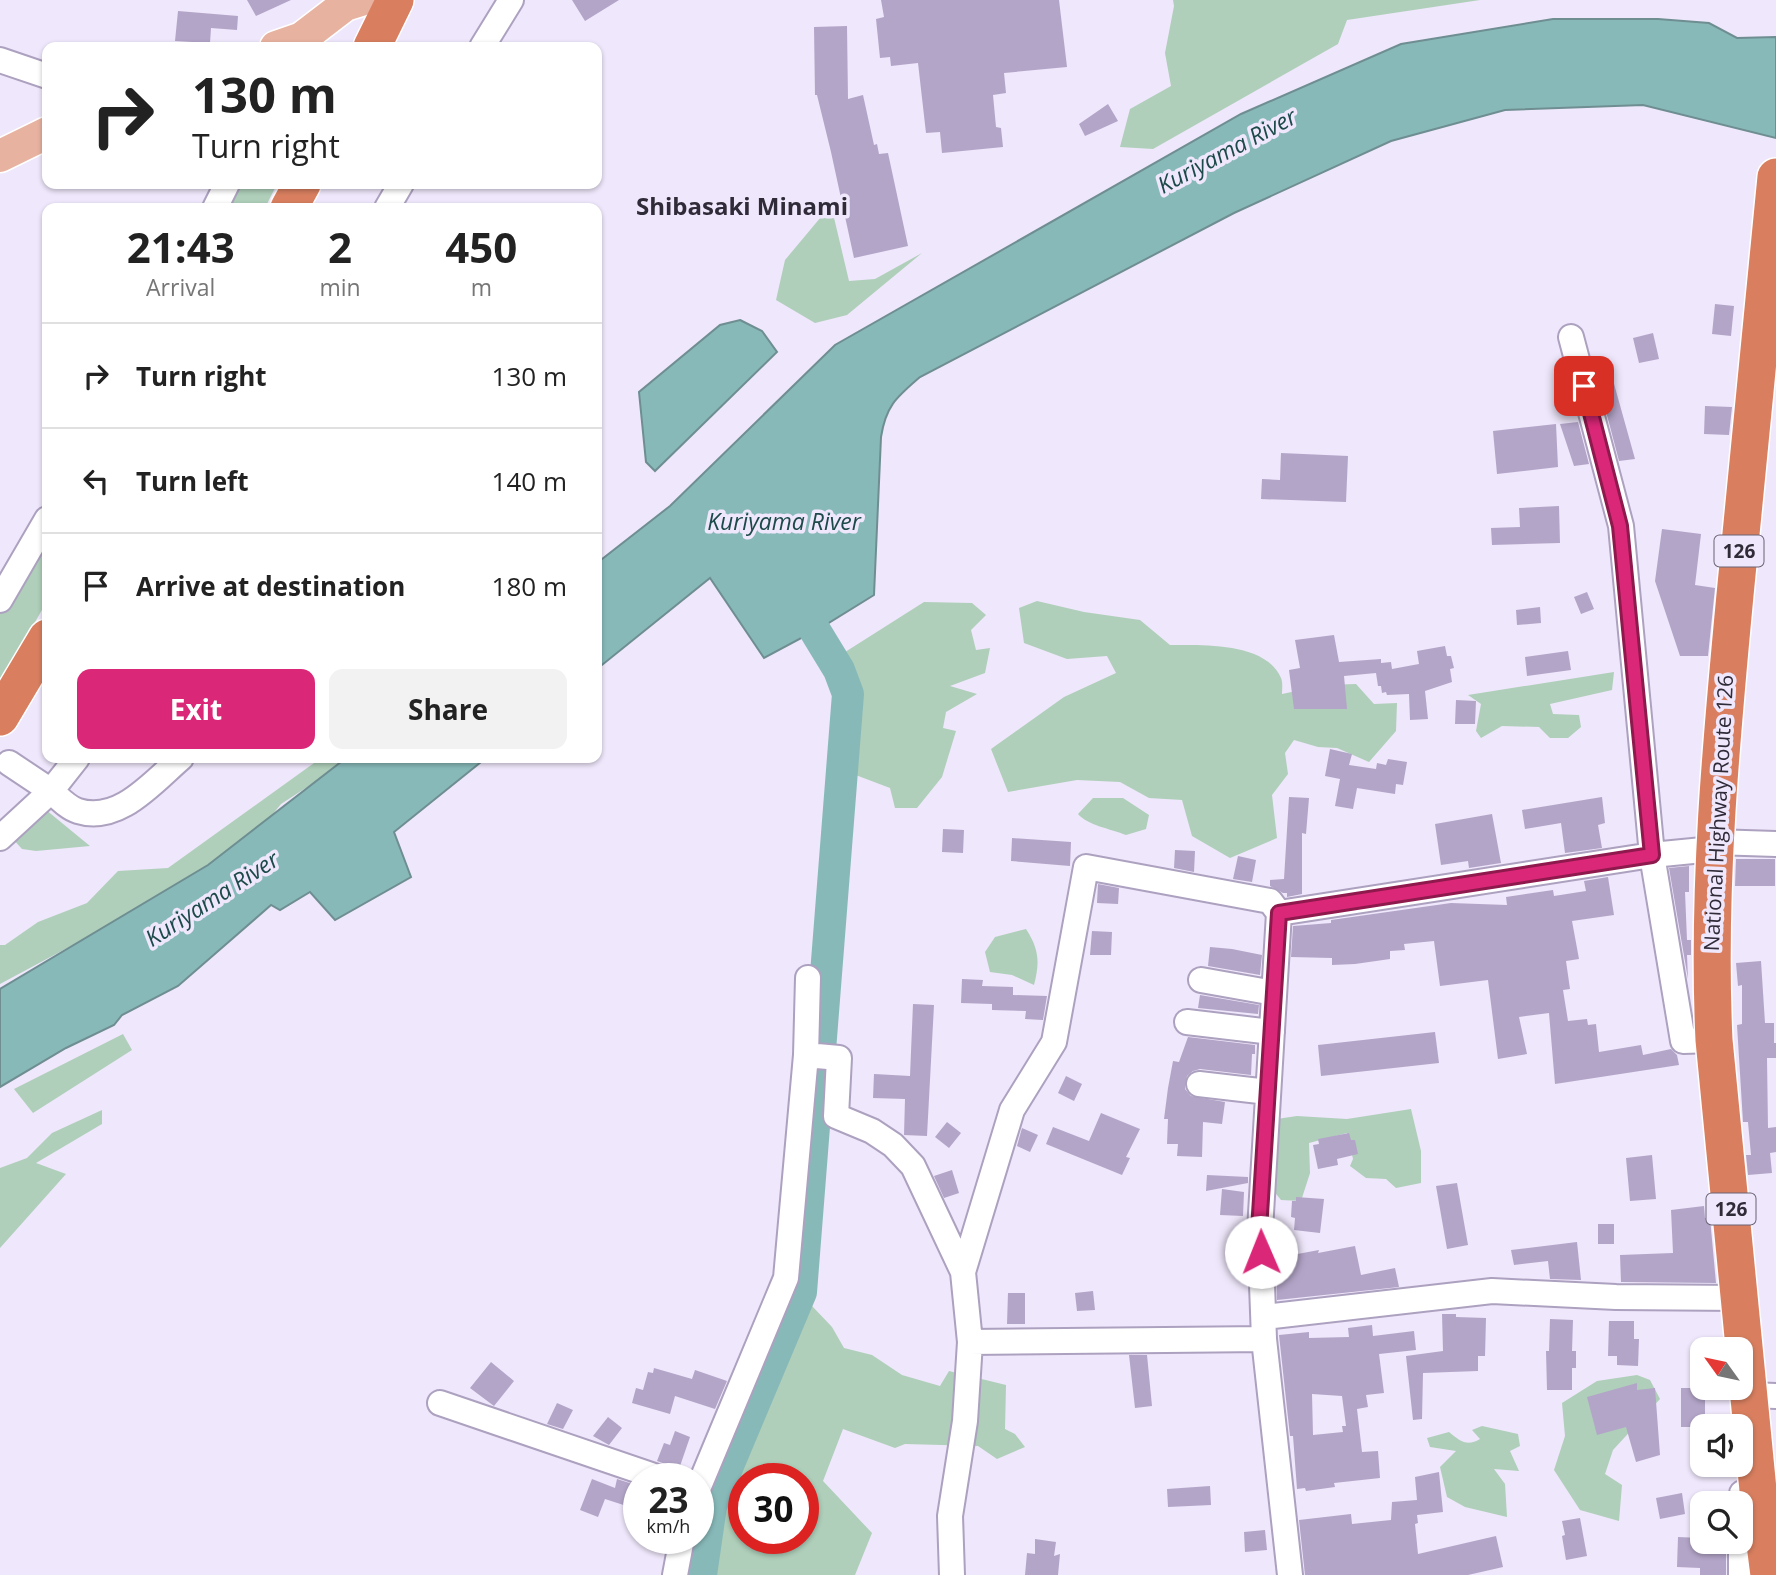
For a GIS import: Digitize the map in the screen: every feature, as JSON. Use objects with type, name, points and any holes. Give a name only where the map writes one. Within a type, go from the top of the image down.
[{"type":"highway","points":[[374,42],[395,0]]},
{"type":"highway","name":"National Highway Route 126","points":[[1769,1575],[1758,1490],[1763,1396],[1740,1298],[1714,1040],[1710,965],[1714,842],[1730,649],[1776,177]]},
{"type":"highway","points":[[0,717],[42,646]]},
{"type":"main road","points":[[295,42],[350,2]]},
{"type":"main road","points":[[0,156],[42,135]]},
{"type":"street","points":[[485,42],[511,0]]},
{"type":"street","points":[[0,60],[42,74]]},
{"type":"street","points":[[1571,337],[1620,526],[1652,855],[1683,1041],[1714,1040]]},
{"type":"street","points":[[0,600],[42,528]]},
{"type":"street","points":[[9,763],[78,811],[103,814],[123,807],[175,763]]},
{"type":"street","points":[[0,838],[51,791],[73,763]]},
{"type":"street","points":[[1279,913],[1652,855],[1703,850],[1714,842],[1776,844]]},
{"type":"street","points":[[963,1272],[1012,1110],[1054,1042],[1086,867],[1270,901],[1279,913],[1259,1230],[1264,1328],[1290,1575]]},
{"type":"street","points":[[709,1463],[786,1278],[806,1055],[808,978]]},
{"type":"street","points":[[1201,980],[1274,993]]},
{"type":"street","points":[[1187,1022],[1272,1032]]},
{"type":"street","points":[[806,1055],[839,1058],[836,1116],[872,1131],[893,1145],[913,1166],[963,1272],[970,1342],[965,1421],[950,1516],[952,1575]]},
{"type":"street","points":[[1199,1084],[1268,1092]]},
{"type":"street","points":[[970,1342],[1264,1328],[1492,1291],[1616,1297],[1740,1298]]},
{"type":"street","points":[[440,1403],[623,1465]]},
{"type":"street","points":[[1753,1491],[1758,1490]]},
{"type":"street","points":[[675,1575],[679,1554]]},
{"type":"street","points":[[1741,1554],[1741,1575]]},
{"type":"shaded area","points":[[1173,0],[1480,0],[1347,20],[1338,44],[1153,149],[1120,147],[1130,109],[1171,86],[1165,53]]},
{"type":"shaded area","points":[[236,189],[274,189],[268,203],[228,203]]},
{"type":"shaded area","points":[[831,205],[849,281],[875,279],[922,253],[847,315],[815,323],[776,300],[785,260]]},
{"type":"shaded area","points":[[42,542],[42,610],[0,684],[0,614]]},
{"type":"shaded area","points":[[1037,601],[1084,612],[1140,620],[1170,645],[1215,646],[1248,652],[1273,666],[1282,680],[1282,694],[1325,685],[1356,684],[1374,704],[1397,703],[1396,731],[1369,762],[1337,748],[1318,747],[1294,740],[1285,753],[1288,774],[1272,795],[1277,838],[1230,858],[1192,836],[1182,800],[1149,798],[1120,782],[1077,780],[1008,792],[991,749],[1064,697],[1116,673],[1107,656],[1067,659],[1024,643],[1019,608]]},
{"type":"shaded area","points":[[924,602],[972,603],[986,615],[971,630],[976,650],[990,648],[985,673],[950,686],[977,694],[946,712],[943,728],[956,731],[942,777],[917,808],[895,808],[890,788],[853,774],[855,701],[842,654]]},
{"type":"shaded area","points":[[1614,672],[1612,690],[1550,704],[1553,714],[1579,715],[1581,727],[1568,738],[1550,738],[1539,727],[1502,726],[1481,738],[1476,731],[1481,704],[1468,695]]},
{"type":"shaded area","points":[[314,763],[344,763],[281,804],[249,843],[181,887],[0,984],[0,945],[5,945],[38,922],[87,903],[118,871],[168,868]]},
{"type":"shaded area","points":[[1093,798],[1123,798],[1149,815],[1146,829],[1126,835],[1087,821],[1078,814]]},
{"type":"shaded area","points":[[40,805],[90,846],[36,851],[22,849],[12,838]]},
{"type":"shaded area","points":[[1026,929],[1034,943],[1037,956],[1034,985],[1012,975],[990,972],[985,952],[995,937]]},
{"type":"shaded area","points":[[123,1034],[132,1050],[33,1113],[14,1089]]},
{"type":"shaded area","points":[[1411,1109],[1421,1151],[1421,1183],[1396,1188],[1386,1179],[1366,1178],[1350,1166],[1353,1159],[1347,1133],[1309,1143],[1310,1173],[1301,1201],[1281,1200],[1269,1185],[1256,1122],[1297,1116],[1347,1119]]},
{"type":"shaded area","points":[[102,1110],[102,1124],[36,1163],[66,1174],[0,1248],[0,1168],[27,1158],[52,1133]]},
{"type":"shaded area","points":[[812,1306],[832,1327],[844,1348],[872,1355],[902,1375],[940,1386],[949,1371],[1006,1385],[1005,1429],[1015,1434],[1025,1447],[997,1459],[978,1446],[905,1444],[895,1448],[843,1429],[823,1481],[872,1533],[855,1575],[674,1575],[681,1554],[714,1554],[714,1472],[776,1359]]},
{"type":"shaded area","points":[[1637,1375],[1650,1380],[1660,1399],[1613,1450],[1605,1474],[1622,1485],[1619,1521],[1580,1510],[1554,1470],[1565,1436],[1562,1403],[1597,1381]]},
{"type":"shaded area","points":[[1482,1426],[1518,1434],[1520,1446],[1510,1451],[1519,1471],[1494,1469],[1505,1484],[1507,1517],[1465,1507],[1447,1497],[1440,1467],[1456,1451],[1430,1447],[1427,1438],[1449,1432],[1460,1440],[1471,1443],[1480,1439],[1472,1430]]},
{"type":"water","name":"Kuriyama River","points":[[1553,19],[1658,19],[1709,23],[1737,38],[1776,37],[1776,138],[1643,105],[1505,110],[1391,141],[1234,213],[920,377],[912,384],[889,409],[881,437],[874,595],[824,626],[829,639],[814,647],[803,637],[764,658],[710,578],[602,665],[602,559],[670,506],[835,345],[1241,114],[1401,44]]},
{"type":"water","points":[[740,320],[762,331],[777,352],[655,471],[646,462],[639,392],[720,325]]},
{"type":"water","name":"Kuriyama River","points":[[340,763],[480,763],[394,832],[411,877],[335,920],[310,892],[280,910],[271,905],[178,986],[122,1015],[114,1025],[66,1048],[0,1087],[0,989],[208,865]]},
{"type":"building","points":[[247,0],[291,0],[256,16]]},
{"type":"building","points":[[572,0],[619,0],[585,21]]},
{"type":"building","points":[[881,0],[1059,0],[1067,67],[1004,73],[1006,93],[993,95],[996,127],[1001,128],[1003,147],[942,153],[940,132],[926,133],[918,63],[891,66],[890,57],[880,58],[876,19],[884,17]]},
{"type":"building","points":[[178,11],[238,16],[237,30],[211,28],[210,42],[175,41]]},
{"type":"building","points":[[847,26],[848,99],[863,95],[874,145],[877,144],[879,154],[888,153],[908,246],[854,258],[831,152],[815,95],[814,27]]},
{"type":"building","points":[[1108,104],[1118,121],[1085,136],[1079,124]]},
{"type":"building","points":[[1715,304],[1734,306],[1731,336],[1712,334]]},
{"type":"building","points":[[1653,333],[1659,359],[1639,363],[1633,338]]},
{"type":"building","points":[[1611,373],[1635,459],[1619,461],[1597,377]]},
{"type":"building","points":[[1705,406],[1732,407],[1729,435],[1704,434]]},
{"type":"building","points":[[1578,422],[1589,464],[1574,466],[1560,424]]},
{"type":"building","points":[[1556,424],[1558,467],[1497,474],[1493,431]]},
{"type":"building","points":[[1281,453],[1348,456],[1346,502],[1261,499],[1262,479],[1280,480]]},
{"type":"building","points":[[1559,506],[1560,543],[1492,545],[1491,528],[1520,527],[1519,508]]},
{"type":"building","points":[[1662,529],[1701,534],[1695,585],[1715,588],[1708,656],[1680,656],[1655,581]]},
{"type":"building","points":[[1587,592],[1594,609],[1581,614],[1574,597]]},
{"type":"building","points":[[1540,607],[1541,623],[1517,625],[1516,610]]},
{"type":"building","points":[[1334,635],[1339,662],[1381,659],[1381,663],[1391,662],[1392,669],[1419,664],[1417,651],[1445,646],[1454,668],[1450,669],[1452,682],[1425,691],[1428,719],[1410,720],[1409,694],[1382,693],[1376,673],[1344,676],[1347,709],[1294,709],[1289,670],[1300,668],[1295,640]]},
{"type":"building","points":[[1568,651],[1571,670],[1527,676],[1525,657]]},
{"type":"building","points":[[1456,700],[1476,701],[1475,724],[1455,724]]},
{"type":"building","points":[[1330,749],[1352,754],[1349,765],[1376,769],[1377,763],[1386,765],[1388,759],[1407,762],[1403,785],[1396,784],[1395,794],[1357,788],[1353,809],[1335,806],[1340,779],[1325,776]]},
{"type":"building","points":[[1289,797],[1309,798],[1306,834],[1302,833],[1302,894],[1287,897],[1287,893],[1270,886],[1270,880],[1284,879]]},
{"type":"building","points":[[1602,797],[1605,823],[1598,825],[1602,848],[1565,853],[1561,823],[1525,829],[1522,810]]},
{"type":"building","points":[[1492,814],[1501,863],[1469,868],[1468,861],[1441,865],[1435,824]]},
{"type":"building","points":[[943,829],[964,830],[963,853],[942,852]]},
{"type":"building","points":[[1012,838],[1071,842],[1070,866],[1011,861]]},
{"type":"building","points":[[1175,850],[1195,851],[1194,872],[1174,868]]},
{"type":"building","points":[[1238,856],[1256,860],[1252,882],[1233,879]]},
{"type":"building","points":[[1736,859],[1775,859],[1775,886],[1735,886]]},
{"type":"building","points":[[1689,866],[1689,892],[1685,892],[1687,940],[1691,940],[1691,955],[1687,955],[1688,979],[1669,868]]},
{"type":"building","points":[[1608,877],[1614,915],[1572,921],[1579,959],[1566,961],[1570,989],[1563,990],[1568,1021],[1587,1019],[1588,1025],[1596,1024],[1599,1052],[1641,1045],[1643,1055],[1671,1049],[1677,1055],[1679,1065],[1555,1084],[1549,1013],[1519,1017],[1527,1054],[1498,1059],[1488,980],[1440,986],[1434,941],[1404,944],[1405,950],[1390,951],[1390,959],[1355,964],[1332,965],[1332,958],[1291,957],[1293,926],[1331,923],[1331,920],[1451,903],[1507,905],[1506,897],[1553,890],[1554,896],[1586,891],[1584,881]]},
{"type":"building","points":[[1098,884],[1119,888],[1118,904],[1097,903]]},
{"type":"building","points":[[1092,931],[1112,932],[1111,955],[1090,955]]},
{"type":"building","points":[[1210,947],[1262,955],[1260,975],[1208,966]]},
{"type":"building","points":[[1761,961],[1765,1023],[1774,1023],[1776,1043],[1776,1058],[1767,1058],[1768,1128],[1776,1127],[1776,1152],[1770,1153],[1772,1173],[1748,1175],[1746,1155],[1751,1155],[1748,1122],[1743,1122],[1737,1025],[1742,1024],[1742,985],[1738,986],[1736,963]]},
{"type":"building","points":[[962,979],[983,980],[982,986],[1013,987],[1013,995],[1047,996],[1043,1020],[1025,1019],[1026,1011],[992,1010],[992,1004],[961,1003]]},
{"type":"building","points":[[1200,995],[1259,1005],[1258,1014],[1198,1008]]},
{"type":"building","points":[[913,1004],[934,1005],[927,1136],[904,1135],[905,1099],[873,1098],[874,1074],[910,1076]]},
{"type":"building","points":[[1435,1032],[1439,1063],[1321,1076],[1318,1045]]},
{"type":"building","points":[[1188,1037],[1255,1045],[1251,1075],[1200,1069],[1187,1076],[1185,1089],[1191,1096],[1225,1102],[1222,1124],[1203,1122],[1202,1157],[1177,1156],[1178,1144],[1167,1144],[1168,1119],[1164,1119],[1173,1061],[1179,1062]]},
{"type":"building","points":[[1066,1076],[1082,1084],[1074,1101],[1058,1093]]},
{"type":"building","points":[[1101,1113],[1140,1129],[1126,1157],[1130,1158],[1122,1175],[1046,1144],[1053,1127],[1089,1141]]},
{"type":"building","points":[[947,1122],[961,1133],[949,1148],[935,1137]]},
{"type":"building","points":[[1022,1128],[1038,1135],[1030,1152],[1017,1146]]},
{"type":"building","points":[[1349,1133],[1351,1140],[1355,1140],[1358,1154],[1337,1159],[1338,1165],[1318,1169],[1313,1145],[1319,1144],[1318,1139]]},
{"type":"building","points":[[1652,1155],[1656,1199],[1630,1201],[1626,1158]]},
{"type":"building","points":[[952,1170],[959,1193],[944,1198],[934,1176]]},
{"type":"building","points":[[1207,1175],[1248,1177],[1248,1183],[1206,1191]]},
{"type":"building","points":[[1457,1183],[1468,1245],[1447,1249],[1436,1186]]},
{"type":"building","points":[[1222,1189],[1244,1192],[1243,1216],[1220,1215]]},
{"type":"building","points":[[1296,1197],[1324,1199],[1320,1233],[1294,1230],[1295,1218],[1291,1217],[1292,1201],[1296,1201]]},
{"type":"building","points":[[1704,1206],[1705,1218],[1710,1218],[1716,1283],[1621,1282],[1620,1255],[1673,1253],[1671,1210]]},
{"type":"building","points":[[1598,1224],[1614,1224],[1614,1244],[1598,1244]]},
{"type":"building","points":[[1577,1242],[1581,1280],[1550,1279],[1548,1261],[1514,1265],[1511,1250]]},
{"type":"building","points":[[1355,1246],[1361,1275],[1395,1268],[1399,1287],[1277,1300],[1276,1258]]},
{"type":"building","points":[[1093,1291],[1095,1310],[1077,1311],[1075,1293]]},
{"type":"building","points":[[1008,1293],[1025,1293],[1025,1324],[1007,1324]]},
{"type":"building","points":[[1442,1314],[1486,1318],[1485,1356],[1478,1356],[1478,1371],[1423,1373],[1422,1419],[1413,1420],[1406,1356],[1443,1351]]},
{"type":"building","points":[[1550,1319],[1573,1320],[1572,1351],[1576,1351],[1576,1368],[1572,1368],[1572,1390],[1547,1390],[1546,1351],[1549,1351]]},
{"type":"building","points":[[1609,1321],[1634,1321],[1634,1339],[1639,1339],[1638,1366],[1617,1365],[1617,1356],[1608,1356]]},
{"type":"building","points":[[1372,1325],[1373,1336],[1414,1331],[1416,1350],[1379,1354],[1384,1393],[1366,1395],[1368,1407],[1357,1409],[1362,1452],[1378,1451],[1380,1478],[1334,1483],[1335,1487],[1306,1491],[1305,1488],[1297,1489],[1293,1436],[1290,1436],[1279,1335],[1309,1332],[1309,1338],[1349,1337],[1348,1328]],"holes":[[[1312,1394],[1342,1396],[1346,1426],[1342,1426],[1343,1432],[1313,1435]]]},
{"type":"building","points":[[1129,1355],[1147,1355],[1152,1406],[1135,1408]]},
{"type":"building","points":[[491,1362],[514,1381],[494,1406],[470,1388]]},
{"type":"building","points":[[654,1368],[692,1379],[695,1370],[727,1381],[715,1409],[675,1396],[670,1414],[632,1403],[636,1388],[643,1390],[648,1372],[653,1373]]},
{"type":"building","points":[[1637,1383],[1637,1390],[1655,1388],[1660,1455],[1636,1462],[1626,1427],[1597,1435],[1587,1397]]},
{"type":"building","points":[[1681,1388],[1690,1388],[1690,1400],[1705,1400],[1705,1414],[1690,1414],[1690,1427],[1681,1427]]},
{"type":"building","points":[[557,1403],[573,1410],[563,1429],[547,1424]]},
{"type":"building","points":[[608,1417],[622,1428],[609,1445],[593,1436]]},
{"type":"building","points":[[675,1431],[690,1437],[681,1463],[657,1461],[664,1443],[670,1445]]},
{"type":"building","points":[[1439,1472],[1443,1512],[1417,1515],[1418,1523],[1415,1524],[1418,1554],[1496,1536],[1503,1567],[1468,1575],[1305,1575],[1299,1520],[1351,1514],[1352,1524],[1391,1520],[1392,1502],[1417,1500],[1415,1477]]},
{"type":"building","points":[[592,1479],[615,1488],[617,1479],[623,1481],[623,1505],[605,1499],[598,1517],[580,1510]]},
{"type":"building","points":[[1210,1486],[1211,1505],[1168,1507],[1167,1489]]},
{"type":"building","points":[[1682,1493],[1685,1514],[1660,1519],[1656,1498]]},
{"type":"building","points":[[1580,1518],[1587,1556],[1566,1560],[1562,1521]]},
{"type":"building","points":[[1265,1530],[1267,1550],[1245,1552],[1244,1532]]},
{"type":"building","points":[[1678,1537],[1690,1538],[1690,1554],[1726,1554],[1726,1575],[1700,1575],[1700,1568],[1677,1567]]},
{"type":"building","points":[[1035,1539],[1056,1542],[1054,1556],[1060,1554],[1058,1575],[1025,1575],[1027,1553],[1035,1554]]},
{"type":"waterway","points":[[701,1575],[711,1506],[801,1292],[848,694],[839,670],[800,606]]},
{"type":"district","name":"Shibasaki Minami","points":[[742,207]]},
{"type":"route","points":[[1261,1252],[1259,1230],[1279,913],[1652,855],[1620,526],[1584,386]]}]
